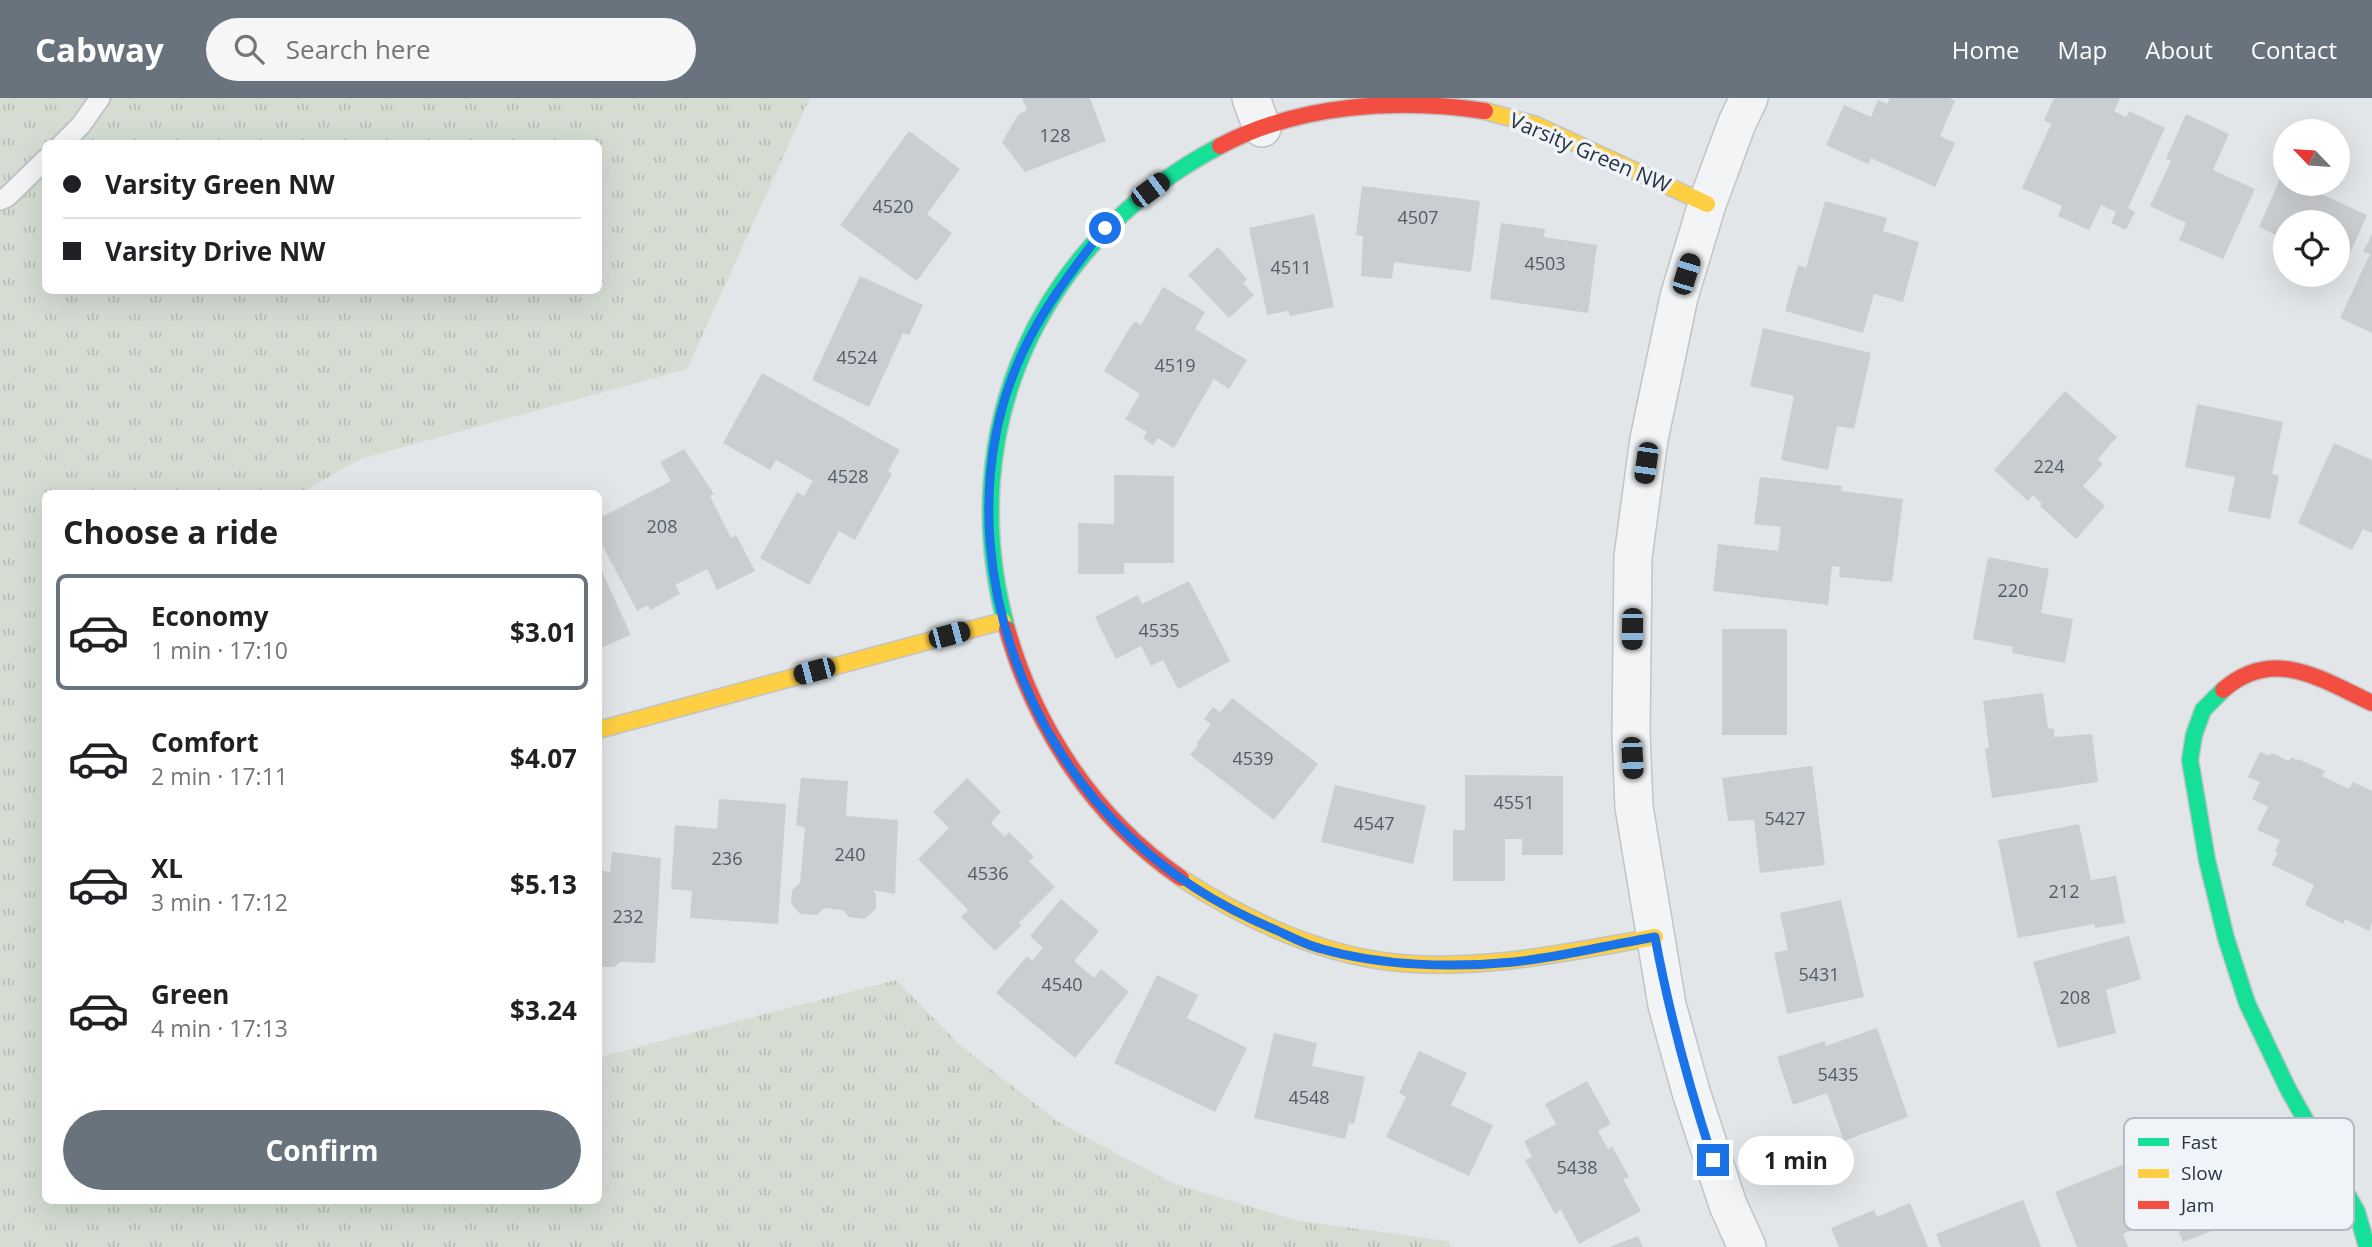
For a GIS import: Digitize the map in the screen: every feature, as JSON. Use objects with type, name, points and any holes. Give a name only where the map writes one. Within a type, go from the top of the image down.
[{"type":"street","points":[[1747,1247],[1728,1205],[1691,1092],[1667,1005],[1634,807],[1630,733],[1633,557],[1649,439],[1676,310],[1707,204],[1749,98]]},
{"type":"street","name":"Varsity Green NW","points":[[1655,937],[1514,962],[1448,965],[1390,962],[1322,949],[1246,918],[1180,878],[1129,836],[1083,784],[1042,723],[1016,663],[1003,621],[993,572],[989,525],[990,481],[996,434],[1014,374],[1034,327],[1065,278],[1105,228],[1134,201],[1180,167],[1217,146],[1257,113],[1315,112],[1378,103],[1440,105],[1482,111],[1526,121],[1707,204]]},
{"type":"street","points":[[602,729],[1003,621]]},
{"type":"street","points":[[2304,1118],[2247,1003],[2226,938],[2193,789],[2190,760],[2194,735],[2203,710],[2225,688],[2246,673],[2270,667],[2294,670],[2321,679],[2372,703]]},
{"type":"street","points":[[2354,1207],[2367,1247]]},
{"type":"lane","points":[[66,140],[81,125],[100,98]]},
{"type":"lane","points":[[0,200],[7,197],[42,163]]},
{"type":"green space","points":[[0,98],[810,98],[687,369],[360,459],[306,490],[42,490],[42,1204],[602,1204],[602,1056],[896,980],[962,1047],[1060,1123],[1172,1183],[1299,1221],[1448,1241],[1451,1247],[0,1247]]},
{"type":"building","points":[[1022,98],[1090,98],[1106,141],[1025,172],[1002,142],[1018,115],[1027,110]]},
{"type":"building","points":[[1890,98],[1950,98],[1955,101],[1940,136],[1955,143],[1935,187],[1871,158],[1868,164],[1826,145],[1844,105],[1871,117],[1878,100],[1887,104]]},
{"type":"building","points":[[2054,98],[2120,98],[2114,111],[2126,117],[2129,111],[2165,128],[2128,208],[2135,212],[2126,230],[2111,223],[2116,212],[2101,205],[2089,230],[2058,216],[2062,206],[2022,188],[2051,124],[2044,120]]},
{"type":"building","points":[[2186,114],[2229,134],[2213,170],[2255,189],[2223,259],[2179,240],[2186,223],[2150,206],[2171,161],[2166,159]]},
{"type":"building","points":[[909,131],[960,169],[927,214],[952,233],[917,281],[840,225]]},
{"type":"building","points":[[1362,186],[1480,201],[1471,272],[1394,262],[1392,279],[1361,276],[1363,236],[1356,235]]},
{"type":"building","points":[[2273,195],[2325,196],[2367,215],[2350,253],[2350,210],[2273,210],[2273,234],[2259,227]]},
{"type":"building","points":[[1825,201],[1887,218],[1883,231],[1919,242],[1903,302],[1874,294],[1863,333],[1785,311],[1798,265],[1806,268]]},
{"type":"building","points":[[1314,214],[1334,307],[1290,316],[1288,311],[1267,315],[1249,228]]},
{"type":"building","points":[[1501,223],[1545,229],[1544,237],[1597,245],[1588,313],[1490,299]]},
{"type":"building","points":[[2372,234],[2372,333],[2340,318],[2370,254],[2363,252]]},
{"type":"building","points":[[1218,247],[1247,279],[1243,283],[1254,295],[1229,318],[1188,275]]},
{"type":"building","points":[[860,276],[923,305],[909,335],[903,333],[869,407],[812,380]]},
{"type":"building","points":[[1163,287],[1205,312],[1195,329],[1247,360],[1229,389],[1214,379],[1174,448],[1158,438],[1153,445],[1143,438],[1147,432],[1125,419],[1140,394],[1104,371],[1134,321],[1141,325]]},
{"type":"building","points":[[1763,328],[1871,353],[1854,429],[1837,426],[1828,470],[1781,460],[1794,396],[1750,386]]},
{"type":"building","points":[[762,373],[900,450],[888,471],[892,474],[855,540],[839,531],[809,585],[760,558],[797,492],[804,496],[813,481],[776,460],[770,470],[723,443]]},
{"type":"building","points":[[2065,391],[2117,437],[2098,459],[2103,464],[2083,486],[2105,506],[2076,539],[2040,506],[2042,504],[2033,495],[2028,501],[1994,470]]},
{"type":"building","points":[[2197,404],[2283,422],[2272,474],[2279,476],[2270,519],[2228,511],[2235,477],[2185,467]]},
{"type":"building","points":[[2334,443],[2372,460],[2372,533],[2363,529],[2352,550],[2298,523]]},
{"type":"building","points":[[684,449],[714,494],[710,496],[731,538],[736,535],[755,571],[717,590],[707,569],[675,585],[680,594],[650,610],[648,605],[637,611],[602,545],[602,517],[671,481],[660,462]]},
{"type":"building","points":[[1114,475],[1174,476],[1174,563],[1124,563],[1124,574],[1078,574],[1078,523],[1114,524]]},
{"type":"building","points":[[1760,477],[1842,486],[1841,491],[1903,499],[1892,582],[1839,577],[1840,567],[1832,566],[1828,605],[1713,591],[1718,544],[1778,551],[1781,527],[1754,524]]},
{"type":"building","points":[[1988,557],[2049,569],[2041,613],[2073,619],[2065,663],[2012,653],[2013,647],[1973,639]]},
{"type":"building","points":[[602,572],[631,635],[602,647]]},
{"type":"building","points":[[1189,581],[1230,661],[1178,689],[1163,660],[1151,666],[1141,646],[1116,659],[1095,617],[1138,595],[1142,604]]},
{"type":"building","points":[[1722,629],[1787,629],[1787,735],[1722,735]]},
{"type":"building","points":[[2043,693],[2048,728],[2054,729],[2054,737],[2092,734],[2098,782],[1992,798],[1985,749],[1989,748],[1983,701]]},
{"type":"building","points":[[1232,698],[1318,764],[1274,820],[1190,755],[1211,724],[1204,719],[1213,707],[1220,712]]},
{"type":"building","points":[[2260,752],[2270,756],[2272,753],[2289,761],[2291,757],[2298,759],[2325,771],[2322,776],[2349,789],[2353,782],[2372,791],[2372,923],[2369,931],[2345,919],[2343,924],[2305,905],[2314,885],[2272,865],[2280,840],[2257,830],[2268,807],[2252,799],[2260,782],[2248,777]]},
{"type":"building","points":[[1812,766],[1825,865],[1760,873],[1754,820],[1728,821],[1722,778]]},
{"type":"building","points":[[1465,775],[1563,776],[1563,855],[1522,855],[1522,839],[1505,839],[1505,881],[1453,881],[1453,830],[1465,830]]},
{"type":"building","points":[[801,778],[848,781],[846,816],[898,820],[895,894],[873,890],[876,894],[876,909],[864,919],[849,917],[843,910],[824,908],[817,915],[800,914],[791,903],[792,890],[800,883],[805,828],[796,825]]},
{"type":"building","points":[[967,778],[1001,812],[991,823],[1005,837],[1009,832],[1034,857],[1029,861],[1055,887],[995,951],[961,917],[968,910],[918,859],[949,828],[933,812]]},
{"type":"building","points":[[1335,785],[1426,806],[1413,864],[1321,842]]},
{"type":"building","points":[[719,799],[786,804],[778,924],[690,918],[692,891],[671,889],[675,825],[717,829]]},
{"type":"building","points":[[2079,824],[2091,880],[2116,876],[2125,923],[2095,928],[2094,924],[2018,938],[1998,840]]},
{"type":"building","points":[[612,852],[661,858],[655,963],[620,962],[614,967],[602,967],[602,871],[610,872]]},
{"type":"building","points":[[1061,899],[1099,931],[1074,961],[1094,978],[1101,969],[1129,992],[1075,1058],[996,993],[1027,956],[1032,961],[1043,948],[1030,936]]},
{"type":"building","points":[[1841,900],[1864,997],[1787,1014],[1774,953],[1788,950],[1780,913]]},
{"type":"building","points":[[2129,936],[2141,979],[2106,990],[2116,1033],[2058,1048],[2033,962]]},
{"type":"building","points":[[1157,975],[1198,995],[1187,1018],[1247,1048],[1215,1112],[1114,1063]]},
{"type":"building","points":[[1877,1028],[1908,1117],[1844,1141],[1827,1093],[1793,1105],[1777,1057],[1825,1041],[1826,1046]]},
{"type":"building","points":[[1274,1033],[1317,1043],[1312,1066],[1365,1077],[1354,1124],[1349,1123],[1345,1139],[1254,1118]]},
{"type":"building","points":[[1419,1051],[1467,1073],[1451,1105],[1493,1125],[1469,1176],[1386,1137],[1406,1097],[1399,1093]]},
{"type":"building","points":[[1587,1081],[1611,1124],[1598,1131],[1608,1149],[1612,1146],[1629,1177],[1623,1179],[1641,1211],[1579,1244],[1561,1210],[1555,1214],[1525,1160],[1532,1157],[1524,1141],[1556,1124],[1545,1104]]},
{"type":"building","points":[[2124,1164],[2124,1230],[2132,1230],[2123,1234],[2128,1247],[2077,1247],[2055,1192]]},
{"type":"building","points":[[2023,1200],[2041,1247],[1941,1247],[1936,1234]]},
{"type":"building","points":[[1910,1203],[1928,1247],[1839,1247],[1831,1228],[1874,1210],[1877,1217]]},
{"type":"building","points":[[2178,1230],[2214,1230],[2183,1242]]},
{"type":"building","points":[[1638,1236],[1643,1247],[1609,1247]]},
{"type":"traffic: fast","points":[[1007,629],[993,555],[992,483],[1002,414],[1025,348],[1059,288],[1103,234],[1157,186],[1220,146]]},
{"type":"traffic: fast","points":[[2223,690],[2203,710],[2194,735],[2190,760],[2207,860],[2226,938],[2247,1003],[2304,1118]]},
{"type":"traffic: fast","points":[[2354,1207],[2367,1247]]},
{"type":"traffic: slow","points":[[1485,111],[1536,125],[1707,204]]},
{"type":"traffic: slow","points":[[602,729],[1003,621]]},
{"type":"traffic: slow","points":[[1181,878],[1230,907],[1281,932],[1335,951],[1391,962],[1458,964],[1524,959],[1655,937]]},
{"type":"traffic: jam","points":[[1220,146],[1282,121],[1350,108],[1418,105],[1485,111]]},
{"type":"traffic: jam","points":[[1007,629],[1034,701],[1072,768],[1121,828],[1181,878]]},
{"type":"traffic: jam","points":[[2223,690],[2242,677],[2260,670],[2279,668],[2316,677],[2372,703]]},
{"type":"route","points":[[1105,228],[1065,278],[1034,327],[1014,374],[996,434],[990,481],[989,525],[993,572],[1003,621],[1016,663],[1042,723],[1083,784],[1129,836],[1180,878],[1246,918],[1322,949],[1390,962],[1448,965],[1514,962],[1655,937],[1667,1005],[1713,1160]]}]
